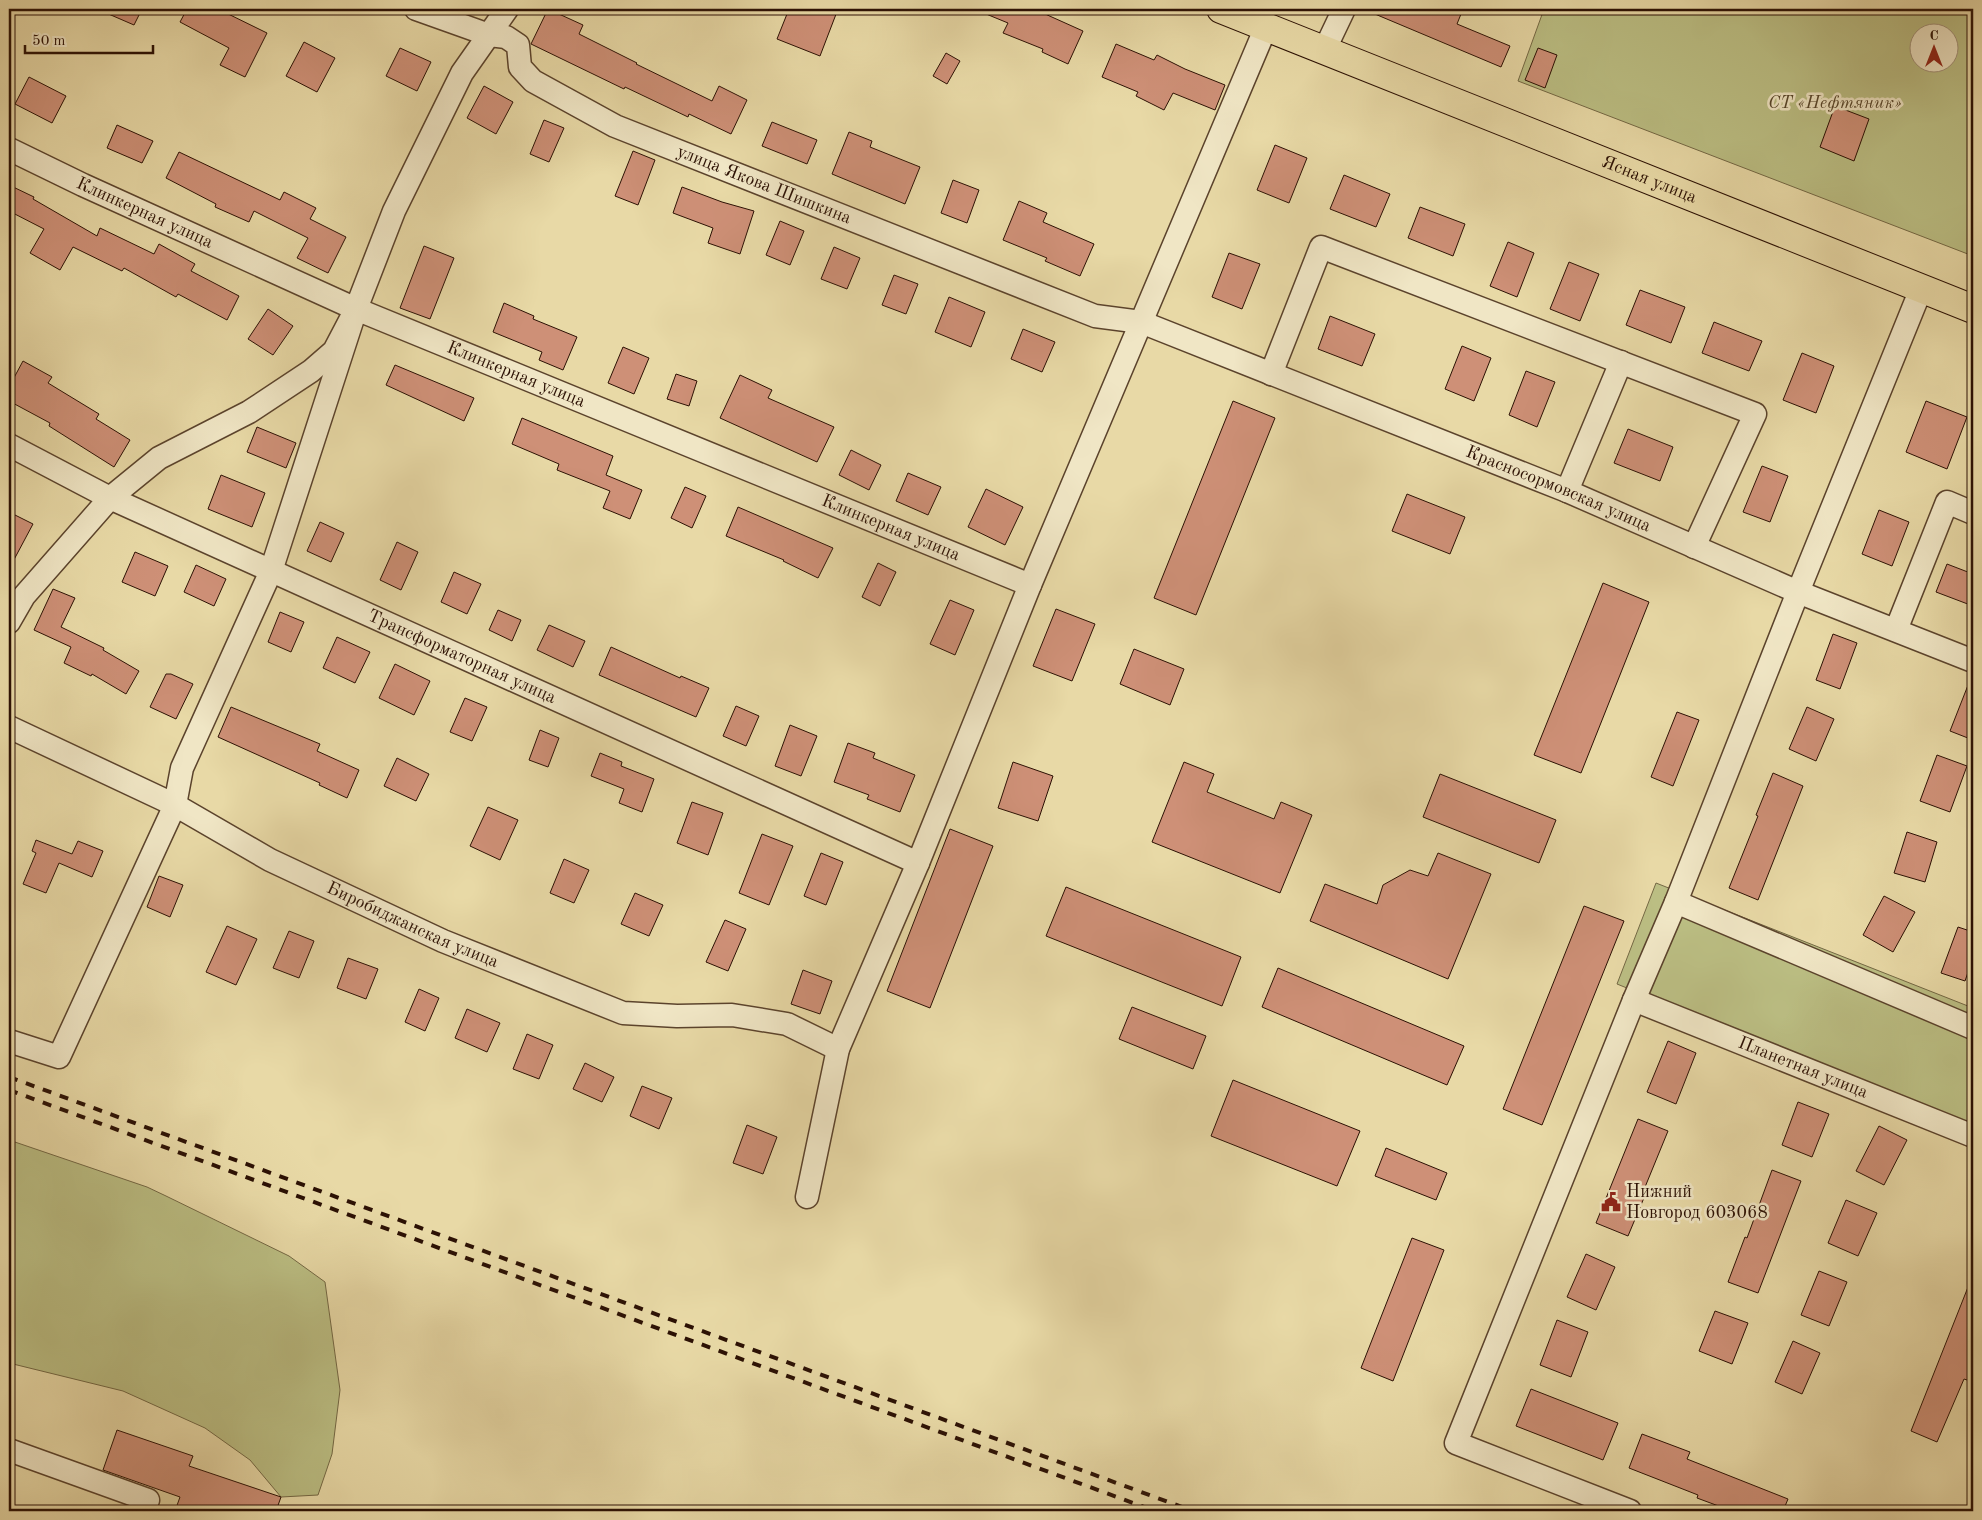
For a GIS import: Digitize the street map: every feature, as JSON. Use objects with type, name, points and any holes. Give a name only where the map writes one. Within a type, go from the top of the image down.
[{"type":"main road","name":"Ясная улица","points":[[1221,9],[1973,310]]},
{"type":"street","name":"улица Якова Шишкина","points":[[416,9],[488,35],[506,37],[518,45],[520,67],[532,81],[615,126],[1095,316],[1141,322]]},
{"type":"street","points":[[9,1040],[59,1057],[175,805],[182,768],[271,571],[356,309],[394,211],[462,73],[507,9]]},
{"type":"street","points":[[1324,51],[1344,9]]},
{"type":"street","points":[[807,1197],[838,1049],[918,862],[1030,585],[1266,27]]},
{"type":"street","name":"Клинкерная улица","points":[[9,149],[83,185],[356,309],[1030,585]]},
{"type":"street","points":[[1271,374],[1320,247],[1755,414],[1694,547]]},
{"type":"street","points":[[1630,1511],[1456,1443],[1634,1000],[1676,902],[1798,592],[1922,289]]},
{"type":"street","points":[[9,622],[24,596],[110,498],[158,458],[249,412],[311,371],[334,351],[356,309]]},
{"type":"street","name":"Красносормовская улица","points":[[1141,322],[1567,491],[1798,592],[1973,661]]},
{"type":"street","points":[[1567,491],[1621,362]]},
{"type":"street","name":"Трансформаторная улица","points":[[9,445],[110,498],[918,862]]},
{"type":"street","points":[[1896,630],[1946,502],[1973,512]]},
{"type":"street","name":"Биробиджанская улица","points":[[9,727],[175,805],[270,860],[443,942],[623,1013],[741,1016],[787,1024],[838,1049]]},
{"type":"street","points":[[1676,902],[1973,1028]]},
{"type":"street","name":"Планетная улица","points":[[1634,1000],[1973,1136]]},
{"type":"street","points":[[9,1450],[148,1500]]},
{"type":"green space","name":"СТ «Нефтяник»","points":[[1544,9],[1973,9],[1973,256],[1518,81]]},
{"type":"green space","points":[[1656,883],[1973,1008],[1973,1128],[1617,984]]},
{"type":"green space","points":[[9,1140],[147,1187],[289,1256],[325,1282],[340,1390],[332,1454],[318,1495],[281,1497],[250,1460],[205,1428],[123,1391],[9,1363]]},
{"type":"building","points":[[97,9],[142,9],[134,25]]},
{"type":"building","points":[[187,9],[218,9],[267,33],[245,77],[220,65],[229,48],[180,22]]},
{"type":"building","points":[[548,9],[583,25],[579,34],[712,101],[719,86],[747,100],[731,134],[689,114],[688,117],[625,87],[624,89],[531,44]]},
{"type":"building","points":[[789,9],[838,9],[820,56],[777,39]]},
{"type":"building","points":[[974,9],[1034,9],[1083,31],[1068,64],[1042,52],[1043,49],[1003,33],[1008,23]]},
{"type":"building","points":[[1363,9],[1463,9],[1457,24],[1510,46],[1501,67]]},
{"type":"building","points":[[304,42],[335,58],[317,92],[286,76]]},
{"type":"building","points":[[1116,44],[1154,60],[1157,55],[1185,69],[1225,85],[1215,110],[1173,93],[1164,110],[1136,96],[1138,92],[1102,77]]},
{"type":"building","points":[[400,48],[431,62],[417,91],[386,76]]},
{"type":"building","points":[[1538,48],[1557,55],[1545,88],[1525,80]]},
{"type":"building","points":[[946,53],[960,61],[947,84],[933,76]]},
{"type":"building","points":[[29,77],[66,96],[52,123],[15,104]]},
{"type":"building","points":[[484,86],[513,102],[496,134],[467,118]]},
{"type":"building","points":[[1835,106],[1869,119],[1854,161],[1820,147]]},
{"type":"building","points":[[544,120],[564,128],[549,162],[530,154]]},
{"type":"building","points":[[772,122],[817,140],[807,164],[762,146]]},
{"type":"building","points":[[117,125],[153,141],[142,163],[107,148]]},
{"type":"building","points":[[849,132],[872,141],[870,147],[920,167],[905,204],[832,174]]},
{"type":"building","points":[[1275,145],[1307,158],[1289,203],[1257,190]]},
{"type":"building","points":[[633,151],[655,160],[638,205],[615,196]]},
{"type":"building","points":[[179,152],[280,200],[284,192],[316,208],[310,219],[346,237],[328,273],[297,258],[308,238],[254,211],[249,222],[215,207],[216,204],[166,178]]},
{"type":"building","points":[[1344,175],[1390,194],[1376,227],[1330,209]]},
{"type":"building","points":[[953,180],[979,190],[967,223],[941,213]]},
{"type":"building","points":[[9,185],[34,197],[33,199],[97,236],[100,228],[154,254],[159,244],[195,264],[191,271],[239,296],[227,320],[178,294],[176,297],[124,268],[122,271],[73,247],[60,270],[30,253],[44,229],[9,211]]},
{"type":"building","points":[[682,187],[722,202],[754,211],[740,254],[708,243],[713,228],[673,213]]},
{"type":"building","points":[[1019,201],[1047,213],[1043,222],[1094,244],[1080,276],[1045,261],[1047,258],[1003,240]]},
{"type":"building","points":[[1420,207],[1465,224],[1453,256],[1408,238]]},
{"type":"building","points":[[780,221],[804,231],[790,265],[766,255]]},
{"type":"building","points":[[1508,242],[1534,253],[1517,297],[1490,286]]},
{"type":"building","points":[[424,246],[454,258],[430,319],[400,308]]},
{"type":"building","points":[[834,247],[860,258],[847,289],[821,279]]},
{"type":"building","points":[[1229,253],[1260,264],[1242,309],[1212,297]]},
{"type":"building","points":[[1569,262],[1599,274],[1580,321],[1550,309]]},
{"type":"building","points":[[894,275],[918,284],[906,314],[882,305]]},
{"type":"building","points":[[1640,290],[1685,307],[1671,343],[1626,325]]},
{"type":"building","points":[[949,297],[985,312],[971,347],[935,332]]},
{"type":"building","points":[[504,303],[534,316],[533,319],[577,337],[563,370],[539,360],[542,352],[493,332]]},
{"type":"building","points":[[268,309],[293,326],[273,355],[248,339]]},
{"type":"building","points":[[1330,316],[1375,334],[1362,366],[1318,349]]},
{"type":"building","points":[[1714,322],[1762,341],[1749,371],[1702,353]]},
{"type":"building","points":[[1023,329],[1055,342],[1042,372],[1011,359]]},
{"type":"building","points":[[1462,346],[1491,358],[1474,401],[1445,389]]},
{"type":"building","points":[[623,347],[649,358],[634,394],[608,383]]},
{"type":"building","points":[[1802,353],[1834,366],[1816,413],[1783,400]]},
{"type":"building","points":[[23,361],[52,377],[48,383],[99,414],[96,419],[130,440],[114,467],[49,426],[50,423],[9,401],[9,387]]},
{"type":"building","points":[[395,365],[474,398],[464,421],[386,385]]},
{"type":"building","points":[[1526,371],[1555,382],[1537,427],[1509,415]]},
{"type":"building","points":[[676,374],[697,381],[689,406],[667,399]]},
{"type":"building","points":[[740,375],[772,390],[768,398],[834,427],[817,462],[720,418]]},
{"type":"building","points":[[1233,401],[1275,418],[1196,615],[1154,598]]},
{"type":"building","points":[[1926,401],[1967,417],[1947,469],[1906,452]]},
{"type":"building","points":[[522,418],[613,456],[606,475],[642,490],[630,519],[603,508],[610,491],[557,470],[559,464],[512,444]]},
{"type":"building","points":[[257,427],[296,443],[286,468],[247,452]]},
{"type":"building","points":[[1628,429],[1673,447],[1660,481],[1614,463]]},
{"type":"building","points":[[851,450],[881,465],[869,490],[839,475]]},
{"type":"building","points":[[1762,466],[1788,476],[1770,522],[1743,512]]},
{"type":"building","points":[[908,473],[941,487],[928,515],[896,501]]},
{"type":"building","points":[[221,475],[265,493],[252,527],[208,509]]},
{"type":"building","points":[[685,487],[706,496],[692,528],[671,518]]},
{"type":"building","points":[[986,489],[1023,507],[1005,545],[968,527]]},
{"type":"building","points":[[1407,494],[1465,517],[1450,554],[1392,531]]},
{"type":"building","points":[[738,507],[833,548],[818,578],[784,560],[726,536]]},
{"type":"building","points":[[1879,510],[1909,522],[1892,566],[1862,554]]},
{"type":"building","points":[[9,512],[33,524],[9,569]]},
{"type":"building","points":[[320,522],[344,533],[331,562],[307,551]]},
{"type":"building","points":[[397,542],[418,552],[401,590],[380,580]]},
{"type":"building","points":[[135,552],[168,566],[155,596],[122,582]]},
{"type":"building","points":[[878,563],[896,572],[880,606],[862,597]]},
{"type":"building","points":[[1947,564],[1973,574],[1973,606],[1936,592]]},
{"type":"building","points":[[196,565],[226,579],[214,606],[184,592]]},
{"type":"building","points":[[454,572],[481,584],[467,614],[441,602]]},
{"type":"building","points":[[1603,583],[1649,602],[1581,773],[1534,755]]},
{"type":"building","points":[[53,589],[75,598],[61,627],[104,648],[103,650],[139,671],[126,694],[92,674],[91,676],[64,663],[71,647],[34,630]]},
{"type":"building","points":[[950,600],[974,610],[955,655],[930,644]]},
{"type":"building","points":[[1056,609],[1095,624],[1072,681],[1033,666]]},
{"type":"building","points":[[498,610],[521,620],[512,641],[489,630]]},
{"type":"building","points":[[280,612],[304,622],[291,652],[268,642]]},
{"type":"building","points":[[549,625],[585,641],[573,667],[537,650]]},
{"type":"building","points":[[1833,634],[1857,643],[1840,689],[1816,680]]},
{"type":"building","points":[[337,637],[370,652],[355,683],[323,668]]},
{"type":"building","points":[[611,647],[680,678],[681,676],[709,688],[696,717],[599,675]]},
{"type":"building","points":[[1134,649],[1184,669],[1170,705],[1120,684]]},
{"type":"building","points":[[395,664],[430,681],[414,715],[379,698]]},
{"type":"building","points":[[166,674],[171,674],[193,684],[176,719],[150,707]]},
{"type":"building","points":[[1973,675],[1973,740],[1950,731]]},
{"type":"building","points":[[465,698],[487,707],[472,741],[450,732]]},
{"type":"building","points":[[736,706],[759,716],[746,746],[723,736]]},
{"type":"building","points":[[231,707],[320,744],[317,751],[359,770],[347,798],[319,785],[320,783],[218,737]]},
{"type":"building","points":[[1807,707],[1834,719],[1816,761],[1789,749]]},
{"type":"building","points":[[1677,712],[1699,720],[1673,786],[1651,777]]},
{"type":"building","points":[[790,725],[817,736],[801,776],[775,766]]},
{"type":"building","points":[[540,730],[559,738],[548,767],[529,760]]},
{"type":"building","points":[[848,743],[875,753],[873,758],[915,775],[900,812],[867,799],[869,795],[834,782]]},
{"type":"building","points":[[600,753],[622,762],[621,766],[654,779],[642,812],[619,803],[624,789],[591,776]]},
{"type":"building","points":[[1937,755],[1967,766],[1950,812],[1920,801]]},
{"type":"building","points":[[397,758],[429,774],[416,801],[384,786]]},
{"type":"building","points":[[1013,762],[1053,776],[1038,821],[998,808]]},
{"type":"building","points":[[1184,762],[1214,774],[1207,792],[1274,819],[1281,802],[1312,815],[1280,893],[1152,842]]},
{"type":"building","points":[[1773,773],[1803,786],[1758,900],[1729,888]]},
{"type":"building","points":[[1440,774],[1556,820],[1539,863],[1423,817]]},
{"type":"building","points":[[692,802],[723,813],[708,855],[677,843]]},
{"type":"building","points":[[488,807],[518,820],[500,860],[470,846]]},
{"type":"building","points":[[950,829],[993,846],[930,1008],[887,991]]},
{"type":"building","points":[[1907,832],[1937,842],[1925,882],[1894,873]]},
{"type":"building","points":[[762,834],[793,846],[769,905],[739,893]]},
{"type":"building","points":[[36,840],[72,854],[78,841],[103,851],[92,877],[59,863],[46,893],[23,884],[36,853],[32,851]]},
{"type":"building","points":[[821,853],[843,862],[826,905],[804,896]]},
{"type":"building","points":[[1438,853],[1491,874],[1448,979],[1310,921],[1325,884],[1377,904],[1383,885],[1410,870],[1428,876]]},
{"type":"building","points":[[564,859],[589,870],[574,903],[550,893]]},
{"type":"building","points":[[159,876],[183,885],[170,917],[147,907]]},
{"type":"building","points":[[1066,887],[1241,957],[1222,1006],[1046,936]]},
{"type":"building","points":[[635,893],[663,905],[649,936],[621,924]]},
{"type":"building","points":[[1884,896],[1915,912],[1893,952],[1863,935]]},
{"type":"building","points":[[1584,906],[1624,921],[1542,1125],[1503,1109]]},
{"type":"building","points":[[725,920],[746,929],[728,971],[706,962]]},
{"type":"building","points":[[227,926],[257,939],[236,985],[206,972]]},
{"type":"building","points":[[1958,927],[1973,932],[1973,958],[1965,981],[1941,973]]},
{"type":"building","points":[[289,931],[314,941],[299,978],[273,968]]},
{"type":"building","points":[[348,958],[378,969],[366,999],[337,988]]},
{"type":"building","points":[[1278,968],[1464,1046],[1447,1085],[1262,1007]]},
{"type":"building","points":[[803,970],[832,981],[820,1014],[791,1004]]},
{"type":"building","points":[[419,989],[439,998],[425,1031],[405,1022]]},
{"type":"building","points":[[1132,1007],[1206,1036],[1193,1069],[1119,1039]]},
{"type":"building","points":[[467,1009],[500,1023],[487,1052],[455,1038]]},
{"type":"building","points":[[527,1034],[553,1045],[539,1079],[513,1069]]},
{"type":"building","points":[[1668,1041],[1696,1053],[1676,1104],[1647,1092]]},
{"type":"building","points":[[585,1063],[614,1077],[602,1102],[573,1089]]},
{"type":"building","points":[[1233,1080],[1360,1131],[1337,1186],[1211,1136]]},
{"type":"building","points":[[642,1086],[672,1098],[659,1129],[630,1116]]},
{"type":"building","points":[[1798,1102],[1829,1114],[1812,1157],[1782,1145]]},
{"type":"building","points":[[1638,1119],[1668,1131],[1643,1192],[1646,1193],[1628,1236],[1596,1223]]},
{"type":"building","points":[[747,1125],[777,1137],[763,1174],[733,1163]]},
{"type":"building","points":[[1879,1126],[1907,1140],[1884,1185],[1856,1171]]},
{"type":"building","points":[[1386,1148],[1447,1173],[1436,1200],[1375,1176]]},
{"type":"building","points":[[1772,1170],[1801,1181],[1758,1293],[1728,1282],[1745,1237],[1747,1238]]},
{"type":"building","points":[[1846,1200],[1877,1213],[1858,1256],[1828,1243]]},
{"type":"building","points":[[1412,1238],[1444,1250],[1393,1381],[1361,1368]]},
{"type":"building","points":[[1586,1254],[1615,1267],[1596,1310],[1567,1297]]},
{"type":"building","points":[[1819,1271],[1847,1282],[1829,1326],[1801,1315]]},
{"type":"building","points":[[1972,1277],[1973,1363],[1967,1380],[1964,1379],[1937,1442],[1911,1431]]},
{"type":"building","points":[[1715,1311],[1748,1323],[1732,1364],[1699,1351]]},
{"type":"building","points":[[1557,1320],[1588,1332],[1571,1377],[1540,1365]]},
{"type":"building","points":[[1793,1341],[1820,1353],[1802,1394],[1775,1382]]},
{"type":"building","points":[[1531,1389],[1618,1423],[1603,1460],[1516,1426]]},
{"type":"building","points":[[117,1430],[193,1456],[189,1466],[281,1497],[276,1511],[175,1511],[180,1497],[103,1470]]},
{"type":"building","points":[[1642,1434],[1690,1452],[1687,1459],[1788,1499],[1783,1511],[1732,1511],[1697,1498],[1698,1495],[1629,1468]]},
{"type":"railway","points":[[9,1077],[1193,1511]]},
{"type":"railway","points":[[9,1090],[1155,1511]]},
{"type":"place","name":"Нижний Новгород 603068","points":[[1611,1202]]}]
